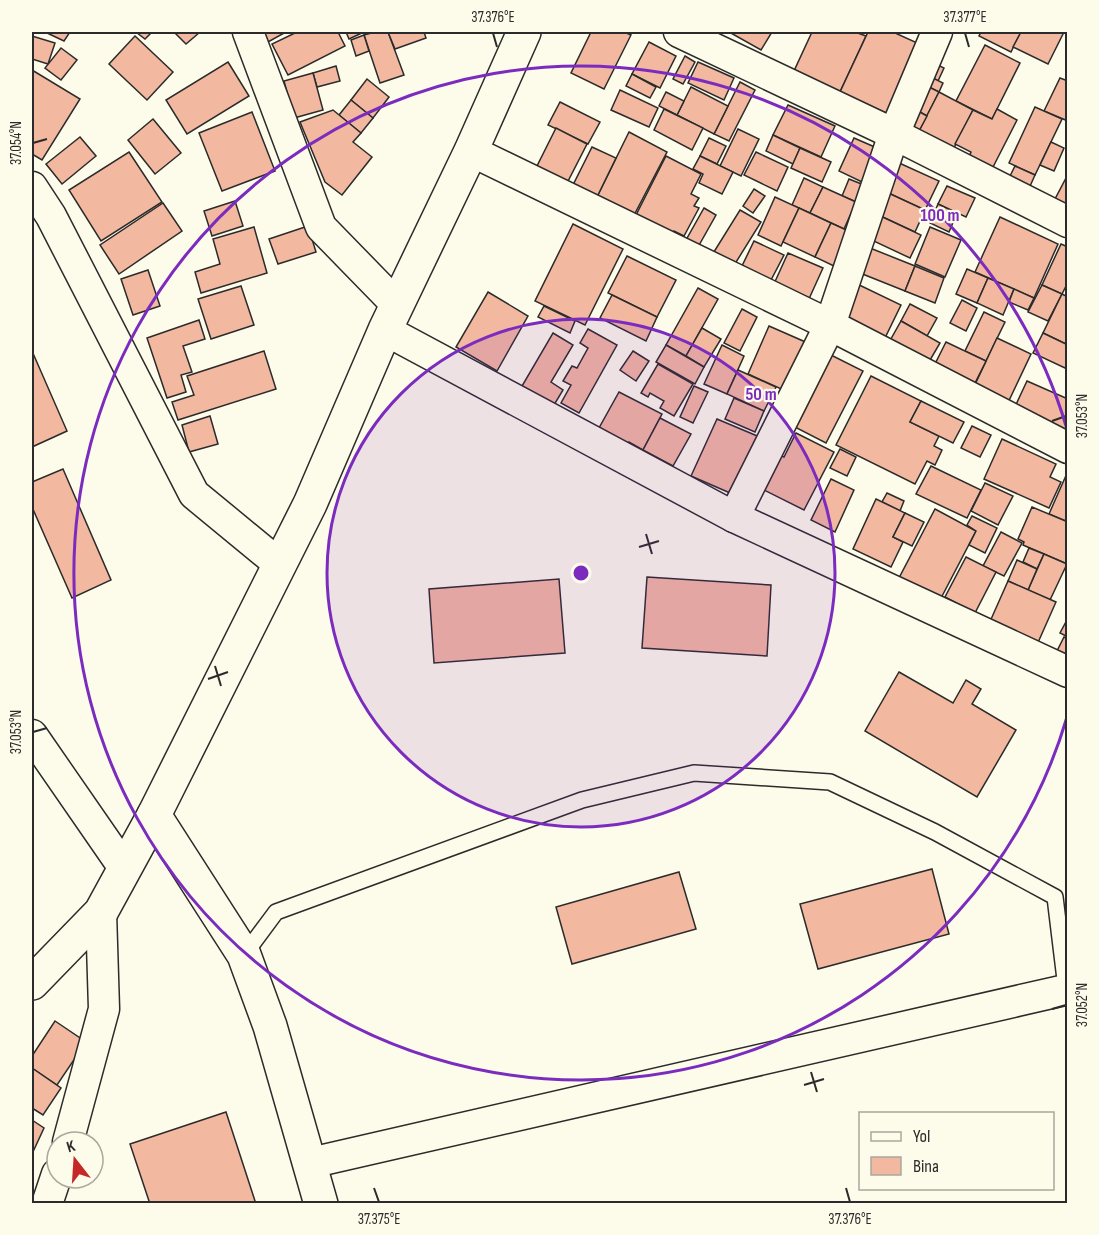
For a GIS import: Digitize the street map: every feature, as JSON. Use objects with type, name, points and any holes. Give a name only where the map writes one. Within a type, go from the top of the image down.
[{"type":"street","points":[[248,32],[321,227],[391,317],[734,517],[1068,672]]},
{"type":"street","points":[[32,983],[101,912],[154,814],[310,504],[391,317],[471,151],[524,32]]},
{"type":"street","points":[[679,32],[894,134],[1068,222]]},
{"type":"street","points":[[734,517],[830,325],[894,134],[937,32]]},
{"type":"street","points":[[471,151],[830,325],[1068,448]]},
{"type":"street","points":[[32,187],[51,216],[194,494],[279,564]]},
{"type":"street","points":[[32,735],[124,868]]},
{"type":"street","points":[[154,814],[244,955],[270,1026],[321,1203]]},
{"type":"street","points":[[71,1130],[104,1009],[101,912]]},
{"type":"street","points":[[310,1163],[1066,994]]},
{"type":"lane","points":[[244,955],[276,912],[582,800],[694,772],[831,782],[935,832],[1055,897],[1066,994]]},
{"type":"building","points":[[45,32],[70,32],[64,41]]},
{"type":"building","points":[[136,32],[152,32],[145,39]]},
{"type":"building","points":[[174,32],[200,32],[186,44]]},
{"type":"building","points":[[262,32],[286,32],[268,42]]},
{"type":"building","points":[[297,32],[338,32],[345,46],[288,75],[272,44]]},
{"type":"building","points":[[346,32],[364,32],[349,39]]},
{"type":"building","points":[[388,32],[404,75],[380,83],[364,35]]},
{"type":"building","points":[[388,32],[424,32],[426,38],[395,49]]},
{"type":"building","points":[[591,32],[624,32],[631,35],[604,89],[571,73]]},
{"type":"building","points":[[729,32],[772,32],[761,50]]},
{"type":"building","points":[[812,32],[855,32],[866,36],[840,92],[794,71]]},
{"type":"building","points":[[868,32],[893,32],[924,46],[892,116],[840,92]]},
{"type":"building","points":[[981,32],[1021,32],[1011,52],[979,36]]},
{"type":"building","points":[[1021,32],[1064,32],[1048,64],[1013,47]]},
{"type":"building","points":[[364,35],[369,51],[356,56],[351,40]]},
{"type":"building","points":[[32,36],[55,43],[48,64],[32,59]]},
{"type":"building","points":[[135,36],[173,72],[147,100],[109,64]]},
{"type":"building","points":[[649,42],[676,56],[660,88],[632,74]]},
{"type":"building","points":[[985,45],[1020,63],[992,119],[956,101]]},
{"type":"building","points":[[61,48],[77,60],[61,80],[45,68]]},
{"type":"building","points":[[685,56],[695,62],[683,84],[673,79]]},
{"type":"building","points":[[228,62],[249,96],[187,134],[166,100]]},
{"type":"building","points":[[698,62],[734,78],[724,100],[688,83]]},
{"type":"building","points":[[934,63],[944,68],[938,81],[927,75]]},
{"type":"building","points":[[336,66],[340,81],[317,87],[313,73]]},
{"type":"building","points":[[32,70],[80,99],[42,160],[32,154]]},
{"type":"building","points":[[313,73],[323,110],[294,118],[284,81]]},
{"type":"building","points":[[632,74],[656,87],[650,98],[626,86]]},
{"type":"building","points":[[927,75],[943,83],[939,92],[923,84]]},
{"type":"building","points":[[1060,78],[1068,81],[1068,121],[1044,111]]},
{"type":"building","points":[[367,79],[389,97],[373,118],[351,100]]},
{"type":"building","points":[[740,82],[755,90],[729,141],[714,134]]},
{"type":"building","points":[[923,84],[939,92],[927,116],[911,107]]},
{"type":"building","points":[[691,87],[728,106],[714,134],[677,115]]},
{"type":"building","points":[[620,90],[658,108],[649,127],[611,110]]},
{"type":"building","points":[[666,92],[684,101],[677,115],[659,106]]},
{"type":"building","points":[[939,92],[973,110],[954,148],[919,131]]},
{"type":"building","points":[[351,100],[373,118],[361,133],[339,115]]},
{"type":"building","points":[[560,102],[600,122],[588,144],[548,125]]},
{"type":"building","points":[[788,105],[835,126],[821,157],[773,135]]},
{"type":"building","points":[[911,107],[927,116],[919,131],[904,123]]},
{"type":"building","points":[[1035,107],[1062,119],[1035,175],[1009,163]]},
{"type":"building","points":[[664,109],[703,128],[692,150],[654,130]]},
{"type":"building","points":[[997,109],[1017,120],[992,169],[969,157],[971,152],[955,144],[973,110],[992,119]]},
{"type":"building","points":[[333,110],[361,133],[353,142],[372,157],[342,195],[325,182],[300,122]]},
{"type":"building","points":[[252,112],[275,171],[222,191],[199,133]]},
{"type":"building","points":[[153,119],[181,153],[155,174],[128,140]]},
{"type":"building","points":[[556,128],[587,144],[564,189],[533,174]]},
{"type":"building","points":[[738,129],[759,139],[741,176],[720,166]]},
{"type":"building","points":[[629,132],[667,152],[632,219],[595,201]]},
{"type":"building","points":[[773,135],[800,148],[793,164],[766,151]]},
{"type":"building","points":[[80,137],[96,156],[62,184],[46,164]]},
{"type":"building","points":[[709,138],[726,146],[717,164],[700,156]]},
{"type":"building","points":[[854,138],[877,148],[862,182],[839,171]]},
{"type":"building","points":[[1051,142],[1064,148],[1054,171],[1040,165]]},
{"type":"building","points":[[592,147],[616,158],[595,201],[571,189]]},
{"type":"building","points":[[800,148],[831,162],[822,182],[791,168]]},
{"type":"building","points":[[129,152],[162,202],[101,241],[69,190]]},
{"type":"building","points":[[756,152],[788,167],[777,191],[744,175]]},
{"type":"building","points":[[666,156],[701,174],[691,194],[699,198],[694,206],[699,208],[684,236],[674,231],[671,238],[634,219]]},
{"type":"building","points":[[700,156],[733,172],[722,194],[699,183],[703,174],[693,169]]},
{"type":"building","points":[[897,162],[939,181],[925,210],[884,191]]},
{"type":"building","points":[[1015,166],[1035,175],[1027,193],[1006,184]]},
{"type":"building","points":[[804,178],[823,187],[810,213],[792,205]]},
{"type":"building","points":[[1066,178],[1068,179],[1068,207],[1054,201]]},
{"type":"building","points":[[849,179],[864,185],[856,202],[842,196]]},
{"type":"building","points":[[947,186],[975,198],[966,217],[938,204]]},
{"type":"building","points":[[823,187],[856,202],[844,229],[810,213]]},
{"type":"building","points":[[754,189],[765,196],[753,213],[743,206]]},
{"type":"building","points":[[884,191],[925,210],[915,232],[874,213]]},
{"type":"building","points":[[775,197],[799,208],[781,246],[758,235]]},
{"type":"building","points":[[235,201],[243,226],[212,236],[204,211]]},
{"type":"building","points":[[163,203],[182,231],[119,274],[100,245]]},
{"type":"building","points":[[938,204],[957,213],[949,232],[930,223]]},
{"type":"building","points":[[704,208],[716,215],[698,247],[686,240]]},
{"type":"building","points":[[799,208],[831,223],[815,257],[783,242]]},
{"type":"building","points":[[740,210],[761,222],[733,267],[712,255]]},
{"type":"building","points":[[874,213],[921,235],[910,258],[863,236]]},
{"type":"building","points":[[1000,217],[1058,244],[1034,298],[975,272]]},
{"type":"building","points":[[831,223],[853,233],[836,267],[815,257]]},
{"type":"building","points":[[573,224],[623,249],[585,325],[535,301]]},
{"type":"building","points":[[308,226],[316,252],[278,264],[269,239]]},
{"type":"building","points":[[254,227],[267,273],[201,293],[195,272],[220,264],[213,239]]},
{"type":"building","points":[[930,227],[961,240],[945,277],[915,264]]},
{"type":"building","points":[[754,241],[784,255],[771,280],[742,266]]},
{"type":"building","points":[[1061,244],[1068,247],[1068,282],[1062,294],[1042,285]]},
{"type":"building","points":[[865,246],[915,266],[905,291],[855,271]]},
{"type":"building","points":[[788,253],[823,268],[808,301],[773,286]]},
{"type":"building","points":[[627,256],[676,280],[657,317],[608,293]]},
{"type":"building","points":[[915,266],[944,278],[935,303],[905,291]]},
{"type":"building","points":[[967,269],[988,278],[977,303],[956,294]]},
{"type":"building","points":[[148,270],[160,306],[133,315],[121,279]]},
{"type":"building","points":[[988,278],[1014,289],[1003,315],[977,303]]},
{"type":"building","points":[[851,281],[901,305],[883,342],[833,318]]},
{"type":"building","points":[[1042,285],[1062,294],[1048,321],[1028,312]]},
{"type":"building","points":[[241,286],[254,325],[211,339],[198,299]]},
{"type":"building","points":[[698,288],[718,299],[686,356],[666,345]]},
{"type":"building","points":[[1014,289],[1034,298],[1028,310],[1009,302]]},
{"type":"building","points":[[488,292],[528,316],[497,371],[456,347]]},
{"type":"building","points":[[1062,294],[1068,297],[1068,345],[1043,333]]},
{"type":"building","points":[[612,295],[657,317],[646,341],[600,318]]},
{"type":"building","points":[[962,300],[977,308],[966,331],[950,323]]},
{"type":"building","points":[[910,304],[937,318],[927,336],[901,321]]},
{"type":"building","points":[[544,306],[575,321],[570,333],[538,317]]},
{"type":"building","points":[[742,309],[757,317],[740,351],[724,343]]},
{"type":"building","points":[[984,312],[1005,322],[986,361],[965,351]]},
{"type":"building","points":[[199,320],[205,339],[183,346],[192,372],[181,375],[186,392],[167,398],[147,338]]},
{"type":"building","points":[[901,321],[940,343],[926,367],[887,346]]},
{"type":"building","points":[[769,326],[810,344],[788,392],[748,374]]},
{"type":"building","points":[[702,328],[721,339],[704,367],[686,356]]},
{"type":"building","points":[[588,329],[617,345],[579,413],[561,403],[571,385],[563,381],[572,366],[577,368],[588,348],[580,343]]},
{"type":"building","points":[[553,333],[573,345],[551,382],[563,390],[554,405],[522,386]]},
{"type":"building","points":[[1043,333],[1068,345],[1068,363],[1065,368],[1033,353]]},
{"type":"building","points":[[997,338],[1031,354],[1005,409],[971,393]]},
{"type":"building","points":[[946,342],[986,361],[973,387],[933,368]]},
{"type":"building","points":[[666,345],[704,367],[695,384],[656,362]]},
{"type":"building","points":[[722,345],[744,356],[727,394],[704,384]]},
{"type":"building","points":[[821,350],[863,371],[826,443],[785,422]]},
{"type":"building","points":[[32,351],[67,431],[32,447]]},
{"type":"building","points":[[264,351],[276,389],[178,420],[172,402],[194,395],[187,376]]},
{"type":"building","points":[[633,351],[649,361],[636,381],[620,370]]},
{"type":"building","points":[[658,364],[693,384],[674,416],[660,408],[664,401],[650,393],[648,397],[641,393]]},
{"type":"building","points":[[738,370],[776,387],[764,411],[727,394]]},
{"type":"building","points":[[871,376],[921,401],[910,422],[939,436],[934,446],[942,450],[935,465],[927,461],[915,484],[836,445]]},
{"type":"building","points":[[1027,381],[1068,399],[1068,432],[1013,411]]},
{"type":"building","points":[[694,386],[708,392],[693,423],[680,417]]},
{"type":"building","points":[[619,392],[662,414],[643,450],[629,442],[624,452],[594,437]]},
{"type":"building","points":[[734,398],[764,411],[755,432],[725,419]]},
{"type":"building","points":[[921,401],[964,422],[953,443],[910,422]]},
{"type":"building","points":[[210,416],[218,444],[189,452],[182,425]]},
{"type":"building","points":[[660,418],[691,434],[673,466],[643,450]]},
{"type":"building","points":[[717,419],[762,438],[737,496],[691,476]]},
{"type":"building","points":[[972,426],[991,435],[980,457],[961,448]]},
{"type":"building","points":[[796,433],[834,452],[804,510],[760,488],[777,454],[784,457]]},
{"type":"building","points":[[1002,439],[1056,464],[1050,477],[1061,482],[1049,508],[984,479]]},
{"type":"building","points":[[840,449],[856,457],[847,476],[830,468]]},
{"type":"building","points":[[931,466],[981,490],[967,518],[916,494]]},
{"type":"building","points":[[63,469],[111,580],[72,598],[32,507],[32,482]]},
{"type":"building","points":[[1068,471],[1068,522],[1049,514]]},
{"type":"building","points":[[831,479],[854,490],[835,532],[811,520]]},
{"type":"building","points":[[985,483],[1013,496],[998,525],[971,511]]},
{"type":"building","points":[[887,493],[904,501],[900,511],[882,502]]},
{"type":"building","points":[[876,499],[905,513],[893,537],[903,542],[891,567],[853,549]]},
{"type":"building","points":[[1032,507],[1068,522],[1067,564],[1023,545],[1024,542],[1018,539]]},
{"type":"building","points":[[935,509],[976,531],[940,600],[899,578]]},
{"type":"building","points":[[905,513],[924,522],[912,546],[893,537]]},
{"type":"building","points":[[972,516],[997,528],[985,553],[969,545],[976,531],[967,525]]},
{"type":"building","points":[[1001,532],[1022,543],[1004,576],[983,566]]},
{"type":"building","points":[[1029,548],[1044,554],[1037,569],[1023,562]]},
{"type":"building","points":[[1044,554],[1067,564],[1050,600],[1028,590]]},
{"type":"building","points":[[966,557],[996,572],[975,613],[945,597]]},
{"type":"building","points":[[1017,560],[1037,569],[1028,590],[1008,581]]},
{"type":"building","points":[[647,577],[771,585],[767,656],[642,648]]},
{"type":"building","points":[[559,579],[565,653],[434,663],[429,589]]},
{"type":"building","points":[[1008,581],[1056,602],[1036,647],[988,626]]},
{"type":"building","points":[[1068,618],[1068,637],[1060,633]]},
{"type":"building","points":[[1064,637],[1068,639],[1068,656],[1057,651]]},
{"type":"building","points":[[899,672],[953,703],[966,680],[981,689],[972,704],[1016,730],[977,797],[865,731]]},
{"type":"building","points":[[932,869],[949,934],[818,969],[800,904]]},
{"type":"building","points":[[679,872],[696,929],[572,964],[556,907]]},
{"type":"building","points":[[55,1021],[86,1042],[57,1085],[32,1068],[32,1056]]},
{"type":"building","points":[[32,1068],[61,1088],[43,1115],[32,1108]]},
{"type":"building","points":[[226,1112],[256,1204],[150,1204],[130,1144]]},
{"type":"building","points":[[32,1120],[44,1128],[32,1154]]}]
